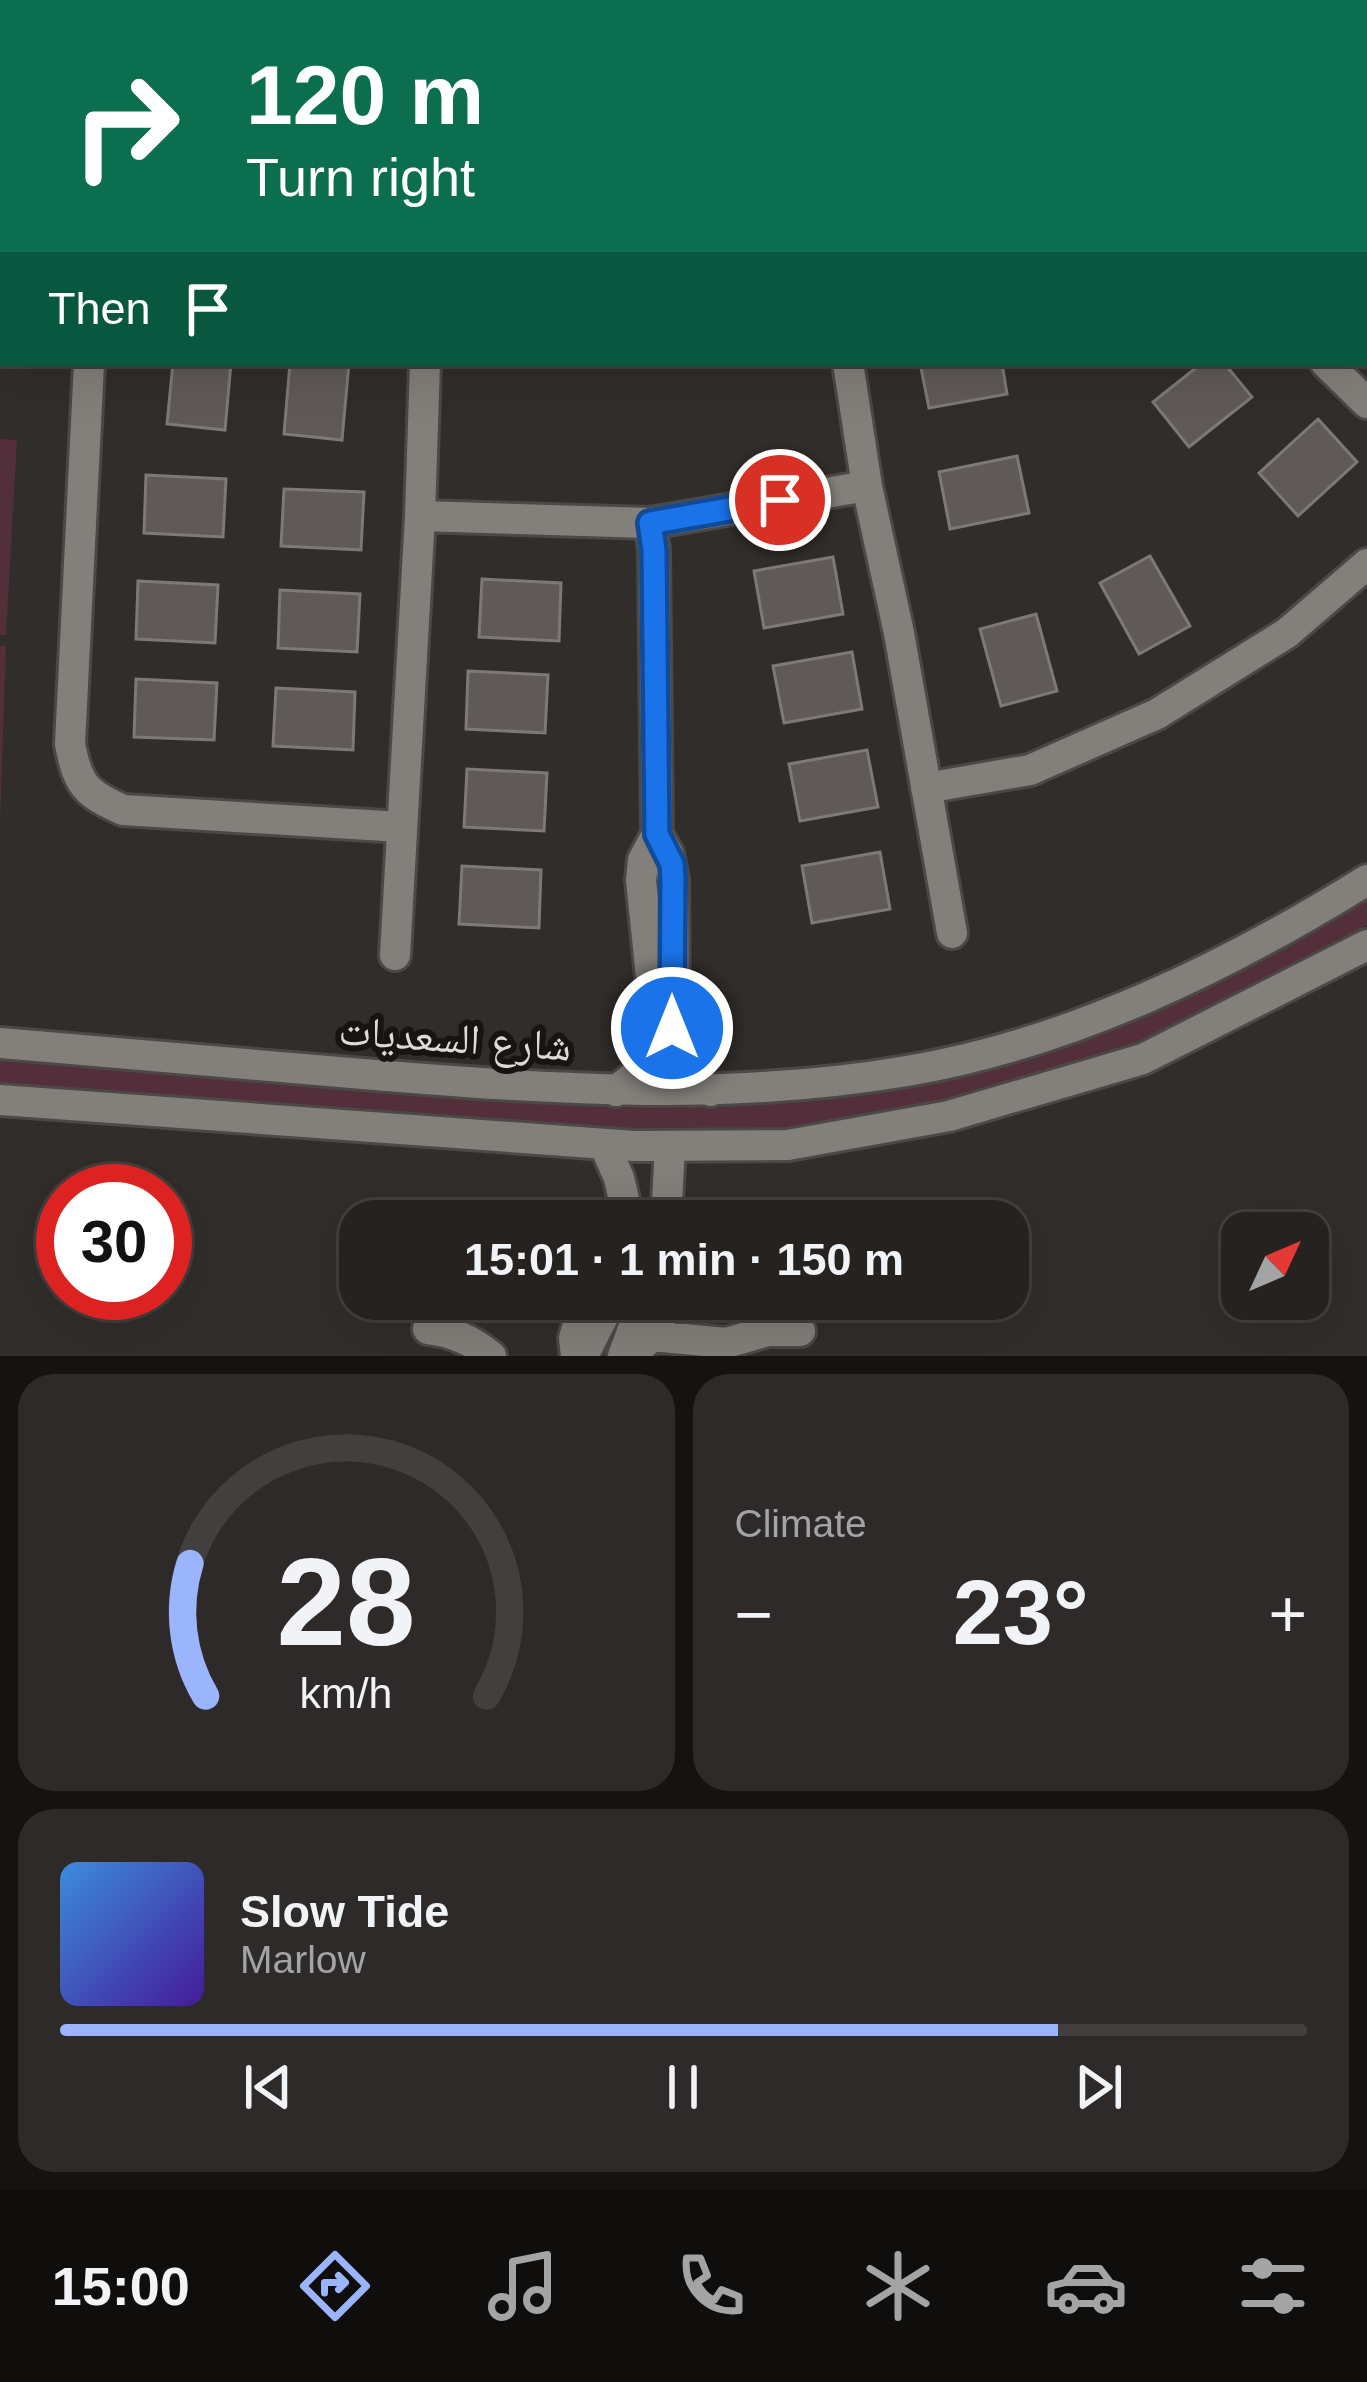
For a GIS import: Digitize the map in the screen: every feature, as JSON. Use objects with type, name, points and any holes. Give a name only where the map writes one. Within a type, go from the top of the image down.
[{"type":"street","points":[[89,366],[70,744],[76,776],[94,797],[123,810],[401,827]]},
{"type":"street","points":[[394,955],[420,516],[424,366]]},
{"type":"street","points":[[848,366],[952,933]]},
{"type":"street","points":[[1329,366],[1367,404]]},
{"type":"street","points":[[420,516],[650,523],[867,486]]},
{"type":"street","points":[[616,1091],[643,1070],[664,1028],[673,879],[672,864],[657,834],[650,523]]},
{"type":"street","points":[[926,788],[1030,770],[1156,714],[1287,633],[1367,564]]},
{"type":"street","name":"شارع السعديات","points":[[0,1043],[512,1087],[711,1091],[780,1087],[910,1070],[1002,1048],[1106,1014],[1289,928],[1367,880]]},
{"type":"street","points":[[0,1100],[604,1144],[788,1144],[949,1116],[1143,1059],[1361,952]]},
{"type":"street","points":[[664,1028],[686,1071],[711,1091]]},
{"type":"street","points":[[604,1144],[624,1200]]},
{"type":"street","points":[[667,1200],[670,1147]]},
{"type":"street","points":[[579,1356],[574,1338],[580,1320]]},
{"type":"street","points":[[579,1356],[600,1320]]},
{"type":"street","points":[[635,1349],[655,1320]]},
{"type":"street","points":[[428,1329],[475,1343],[490,1356]]},
{"type":"street","points":[[635,1349],[726,1343],[768,1331],[800,1331]]},
{"type":"shaded area","points":[[0,439],[17,440],[6,635],[0,635]]},
{"type":"shaded area","points":[[0,646],[6,646],[0,823]]},
{"type":"shaded area","points":[[1367,897],[1367,925],[1298,967],[1153,1036],[1000,1088],[842,1123],[727,1136],[656,1135],[0,1083],[0,1056],[621,1108],[820,1098],[916,1082],[1010,1059],[1102,1029],[1192,992]]},
{"type":"building","points":[[173,366],[231,366],[225,430],[167,424]]},
{"type":"building","points":[[290,366],[349,366],[342,440],[284,434]]},
{"type":"building","points":[[921,366],[1002,366],[1007,394],[929,408]]},
{"type":"building","points":[[1198,366],[1226,366],[1252,397],[1189,447],[1153,402]]},
{"type":"building","points":[[1318,419],[1357,462],[1298,516],[1259,473]]},
{"type":"building","points":[[1017,456],[1029,513],[950,529],[939,472]]},
{"type":"building","points":[[146,475],[226,479],[223,537],[144,533]]},
{"type":"building","points":[[284,489],[364,492],[361,550],[281,546]]},
{"type":"building","points":[[1150,556],[1190,626],[1139,654],[1100,583]]},
{"type":"building","points":[[833,557],[843,614],[764,628],[754,571]]},
{"type":"building","points":[[482,579],[561,583],[559,641],[479,637]]},
{"type":"building","points":[[138,581],[218,585],[215,643],[136,639]]},
{"type":"building","points":[[280,590],[360,594],[357,652],[278,648]]},
{"type":"building","points":[[1036,614],[1057,691],[1001,706],[980,629]]},
{"type":"building","points":[[852,652],[862,709],[784,723],[773,666]]},
{"type":"building","points":[[468,671],[548,675],[545,733],[466,729]]},
{"type":"building","points":[[136,679],[217,683],[214,740],[134,737]]},
{"type":"building","points":[[276,688],[355,692],[353,750],[273,746]]},
{"type":"building","points":[[867,750],[878,807],[800,821],[789,764]]},
{"type":"building","points":[[467,769],[547,773],[544,831],[464,827]]},
{"type":"building","points":[[880,852],[890,909],[812,923],[802,866]]},
{"type":"building","points":[[462,866],[541,870],[539,928],[459,924]]},
{"type":"route","points":[[672,1028],[673,879],[672,864],[657,834],[650,523],[780,500]]}]
